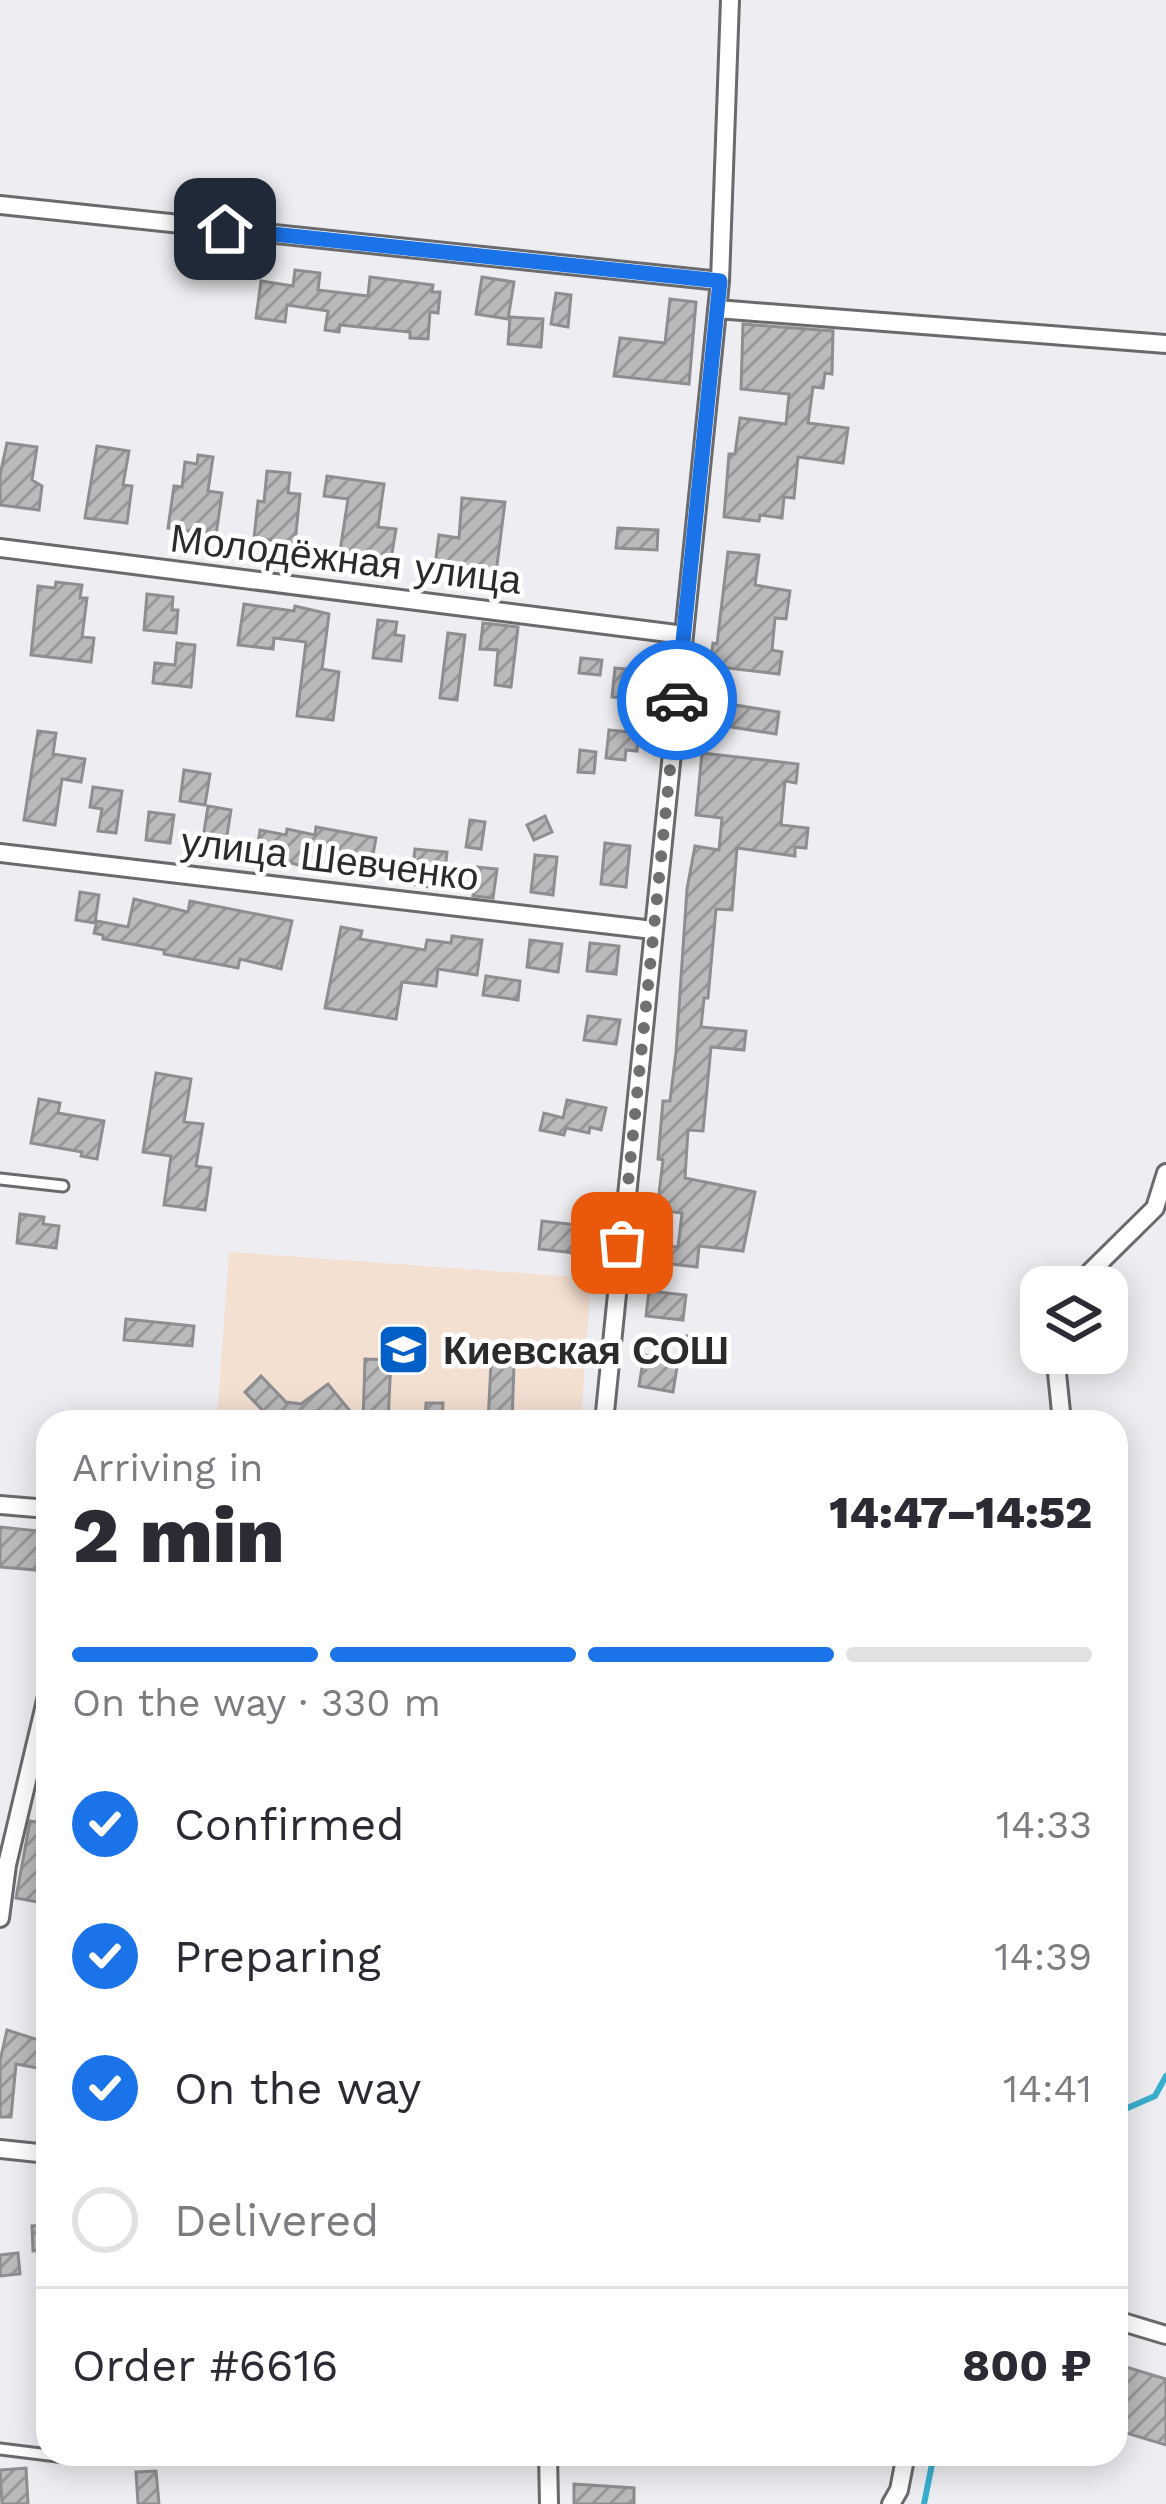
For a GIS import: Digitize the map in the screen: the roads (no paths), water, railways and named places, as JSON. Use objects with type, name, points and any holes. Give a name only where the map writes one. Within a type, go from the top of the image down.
[{"type":"street","points":[[605,1410],[720,281],[730,0]]},
{"type":"street","points":[[0,206],[720,281]]},
{"type":"street","points":[[717,309],[1166,344]]},
{"type":"street","name":"Молодёжная улица","points":[[0,548],[684,635]]},
{"type":"street","name":"улица Шевченко","points":[[0,853],[653,930]]},
{"type":"street","points":[[1096,1266],[1155,1208],[1166,1173]]},
{"type":"street","points":[[1057,1374],[1061,1410]]},
{"type":"street","points":[[0,1505],[36,1508]]},
{"type":"street","points":[[0,1918],[7,1865],[36,1743]]},
{"type":"street","points":[[0,2149],[36,2153]]},
{"type":"street","points":[[1128,2324],[1166,2335]]},
{"type":"street","points":[[548,2466],[549,2504]]},
{"type":"street","points":[[891,2504],[904,2466]]},
{"type":"lane","points":[[0,1179],[63,1186]]},
{"type":"lane","points":[[0,2449],[36,2453]]},
{"type":"waterway","points":[[1128,2108],[1155,2096],[1166,2076]]},
{"type":"waterway","points":[[924,2504],[932,2466]]},
{"type":"place","name":"Киевская СОШ","points":[[404,1350]]}]
